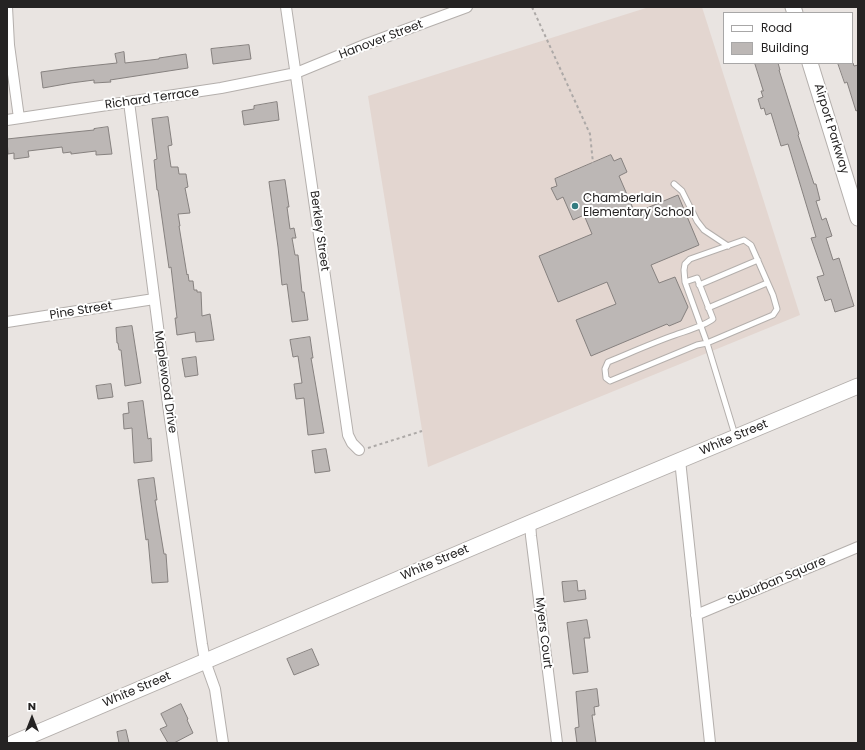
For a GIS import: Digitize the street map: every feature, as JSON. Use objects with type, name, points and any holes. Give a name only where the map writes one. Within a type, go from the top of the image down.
[{"type":"street","points":[[7,7],[9,45],[19,118]]},
{"type":"street","name":"Berkley Street","points":[[286,7],[348,435],[352,443],[359,450]]},
{"type":"street","name":"Hanover Street","points":[[296,73],[364,45],[467,7]]},
{"type":"street","name":"Airport Parkway","points":[[810,64],[858,218]]},
{"type":"street","name":"Richard Terrace","points":[[7,120],[221,88],[296,73]]},
{"type":"street","name":"Maplewood Drive","points":[[128,102],[205,661],[215,689],[224,743]]},
{"type":"street","name":"Pine Street","points":[[7,322],[154,299]]},
{"type":"street","name":"White Street","points":[[14,743],[530,523],[858,386]]},
{"type":"street","points":[[680,460],[710,743]]},
{"type":"street","name":"Myers Court","points":[[530,523],[557,743]]},
{"type":"street","name":"Suburban Square","points":[[696,615],[858,547]]},
{"type":"lane","points":[[674,184],[682,191],[697,221],[704,230],[728,246]]},
{"type":"lane","points":[[685,282],[696,278],[713,319],[700,326],[653,343],[608,362],[605,369],[606,378],[610,381],[697,345],[706,344],[773,315],[777,309],[773,295],[751,244],[744,240],[690,260],[685,264],[684,270],[685,282],[700,326],[706,344],[736,437]]},
{"type":"lane","points":[[699,285],[758,260]]},
{"type":"lane","points":[[708,308],[768,283]]},
{"type":"path","points":[[532,7],[590,134],[593,163]]},
{"type":"path","points":[[359,450],[422,431]]},
{"type":"shaded area","name":"Chamberlain Elementary School","points":[[649,7],[702,7],[800,315],[428,467],[368,96]]},
{"type":"building","points":[[249,45],[251,59],[213,64],[211,49]]},
{"type":"building","points":[[124,52],[125,63],[186,54],[188,68],[110,80],[111,82],[94,83],[94,80],[43,88],[41,72],[117,63],[115,54]]},
{"type":"building","points":[[853,63],[854,66],[858,65],[858,110],[856,111],[847,82],[845,83],[838,64]]},
{"type":"building","points":[[755,64],[778,64],[799,134],[798,135],[814,184],[816,184],[820,200],[816,201],[822,220],[826,218],[832,236],[826,238],[833,260],[839,258],[854,306],[835,312],[831,299],[825,301],[817,277],[824,275],[811,238],[816,237],[788,144],[781,146],[771,113],[766,115],[764,108],[761,109],[758,99],[763,97],[761,91],[763,91]]},
{"type":"building","points":[[277,102],[279,120],[244,125],[242,111],[254,109],[254,106]]},
{"type":"building","points":[[168,117],[172,145],[168,146],[171,167],[178,167],[179,174],[186,174],[188,187],[185,188],[190,213],[178,214],[187,275],[188,274],[189,281],[193,281],[194,290],[201,292],[202,316],[210,314],[214,340],[196,342],[195,332],[177,335],[175,318],[177,318],[171,267],[169,268],[157,190],[154,160],[157,159],[152,119]]},
{"type":"building","points":[[108,127],[112,154],[96,155],[96,151],[71,154],[71,152],[63,153],[62,147],[28,151],[29,157],[14,159],[14,153],[8,154],[7,139],[94,130]]},
{"type":"building","name":"Chamberlain Elementary School","points":[[611,155],[614,161],[621,158],[627,172],[619,176],[635,213],[678,195],[699,245],[651,265],[659,283],[675,277],[688,307],[681,321],[669,326],[667,324],[591,356],[576,320],[616,304],[607,282],[558,302],[539,256],[592,234],[584,215],[573,220],[563,197],[557,200],[551,188],[557,186],[555,179]]},
{"type":"building","points":[[285,180],[289,207],[287,207],[290,229],[294,228],[296,238],[292,238],[295,255],[298,255],[302,292],[304,292],[308,320],[292,322],[287,284],[282,285],[269,182]]},
{"type":"building","points":[[132,326],[141,383],[125,386],[121,350],[119,350],[117,343],[116,328]]},
{"type":"building","points":[[310,337],[313,358],[311,358],[324,433],[308,435],[304,398],[296,399],[294,384],[302,383],[298,356],[293,357],[290,340]]},
{"type":"building","points":[[196,357],[198,375],[185,377],[182,359]]},
{"type":"building","points":[[111,384],[113,397],[98,399],[96,386]]},
{"type":"building","points":[[143,401],[148,439],[151,438],[152,461],[134,463],[132,428],[124,429],[123,414],[129,413],[128,403]]},
{"type":"building","points":[[326,449],[330,471],[315,473],[312,451]]},
{"type":"building","points":[[154,478],[157,500],[155,500],[164,554],[166,554],[168,582],[152,583],[148,539],[146,540],[138,480]]},
{"type":"building","points":[[577,581],[578,591],[585,590],[586,599],[564,602],[562,582]]},
{"type":"building","points":[[587,620],[590,638],[584,638],[588,672],[573,674],[567,623]]},
{"type":"building","points":[[312,649],[319,665],[294,675],[287,659]]},
{"type":"building","points":[[597,689],[599,706],[594,707],[595,715],[592,715],[596,743],[577,743],[575,728],[579,727],[576,692]]},
{"type":"building","points":[[181,704],[193,733],[174,743],[168,743],[160,729],[167,726],[161,714]]},
{"type":"building","points":[[126,730],[129,743],[119,743],[117,732]]},
{"type":"place","name":"Chamberlain Elementary School","points":[[575,206]]}]
